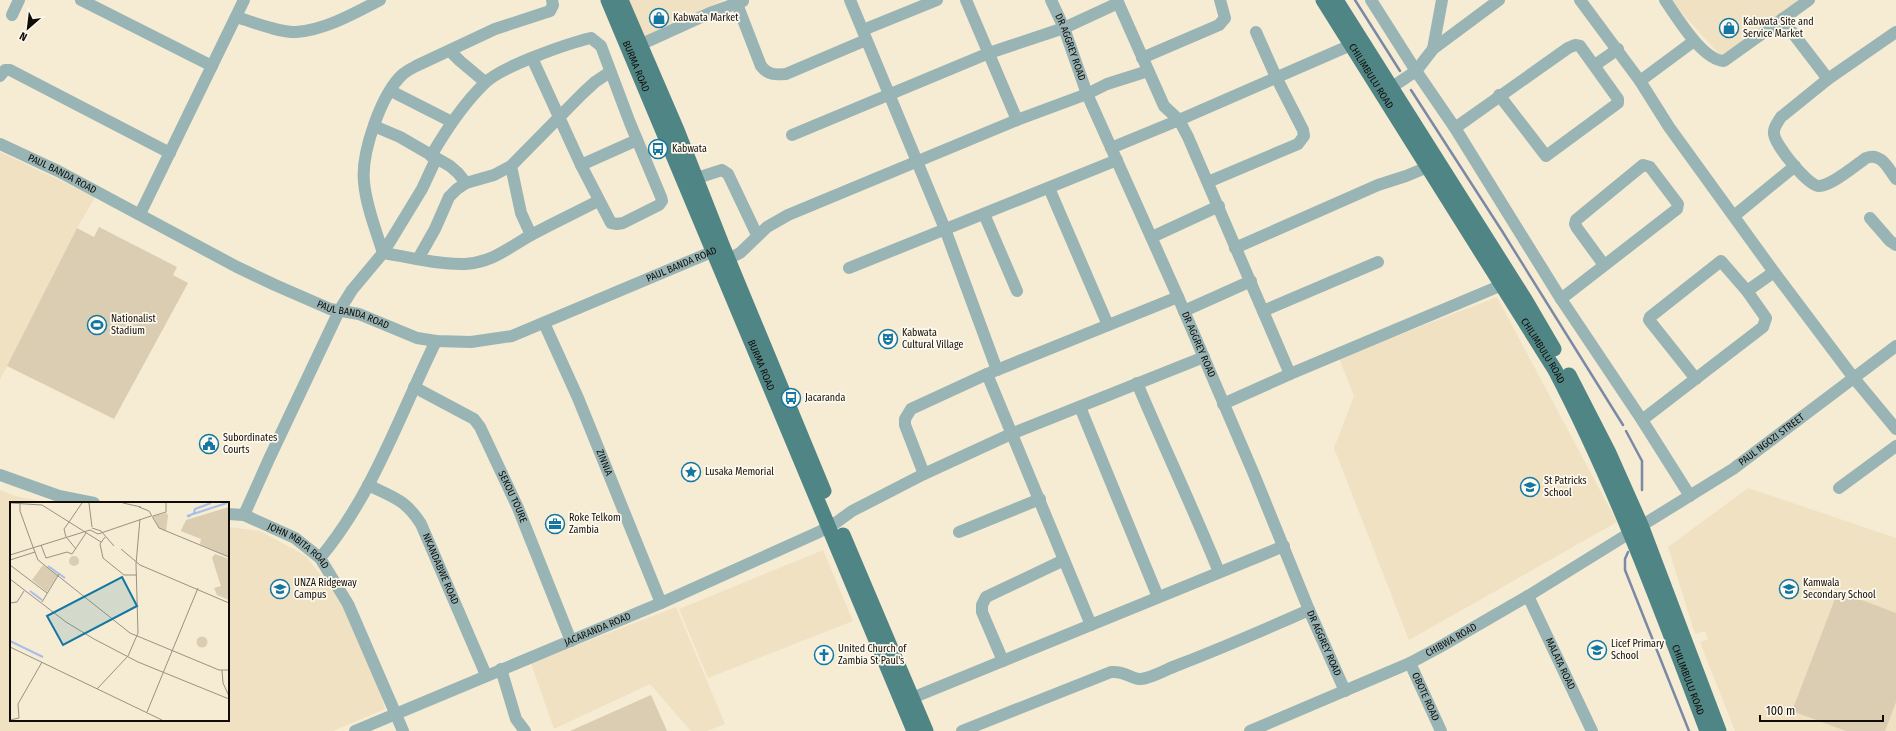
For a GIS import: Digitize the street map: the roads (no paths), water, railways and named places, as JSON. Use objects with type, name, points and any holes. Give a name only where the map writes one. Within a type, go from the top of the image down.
[{"type":"main road","name":"BURMA ROAD","points":[[608,0],[634,47],[697,178],[722,252]]},
{"type":"main road","name":"BURMA ROAD","points":[[621,0],[634,47],[722,252],[833,525],[914,731]]},
{"type":"main road","name":"CHILIMBULU ROAD","points":[[1323,0],[1544,352],[1569,397],[1635,528],[1719,731]]},
{"type":"main road","name":"CHILIMBULU ROAD","points":[[1336,0],[1392,87],[1472,217],[1526,300],[1573,382],[1608,453],[1707,731]]},
{"type":"main road","name":"BURMA ROAD","points":[[833,525],[926,731]]},
{"type":"street","points":[[12,15],[19,0]]},
{"type":"street","points":[[81,0],[212,66]]},
{"type":"street","points":[[140,214],[244,0]]},
{"type":"street","points":[[236,17],[277,29],[295,32],[310,30],[327,24],[365,4],[380,0]]},
{"type":"street","points":[[383,253],[366,197],[363,171],[374,126],[381,107],[391,91],[404,73],[416,66],[495,29],[550,11],[553,5],[552,0]]},
{"type":"street","points":[[850,0],[946,229],[1011,434],[1040,499],[1091,625]]},
{"type":"street","points":[[634,47],[710,13],[740,2],[761,66],[766,72],[775,75],[786,74],[806,66],[937,0]]},
{"type":"street","points":[[966,0],[1017,120]]},
{"type":"street","name":"DR AGGREY ROAD","points":[[1051,0],[1064,28],[1087,94],[1178,296],[1284,546],[1309,610],[1345,691]]},
{"type":"street","points":[[1142,58],[1219,25],[1225,18],[1220,0]]},
{"type":"street","points":[[1371,0],[1416,71],[1455,128],[1561,299],[1642,420],[1690,496]]},
{"type":"street","points":[[1432,49],[1442,0]]},
{"type":"street","points":[[1392,87],[1416,71],[1432,49],[1499,0]]},
{"type":"street","points":[[1580,0],[1618,50],[1640,81],[1669,127],[1774,272],[1853,378],[1896,429]]},
{"type":"street","points":[[1665,0],[1694,41],[1707,54],[1718,61],[1724,61],[1809,0]]},
{"type":"street","points":[[792,135],[889,96],[989,53],[1064,28],[1117,1],[1164,106],[1179,120],[1188,137],[1290,374]]},
{"type":"street","points":[[1782,19],[1828,79]]},
{"type":"street","points":[[1208,182],[1302,140],[1304,136],[1303,130],[1276,77],[1256,32]]},
{"type":"street","points":[[1896,32],[1828,79],[1781,117],[1776,124],[1773,133],[1776,141],[1795,166],[1811,183],[1818,186],[1827,184],[1872,155],[1878,157],[1884,162],[1896,179]]},
{"type":"street","points":[[244,515],[268,459],[339,311],[352,290],[383,253],[422,189],[433,158],[452,122],[486,82],[503,71],[532,58],[591,38],[600,46],[661,197],[660,203],[617,224],[611,222],[598,201],[580,165],[532,58]]},
{"type":"street","points":[[1640,81],[1694,41]]},
{"type":"street","points":[[1111,148],[1179,120],[1351,44]]},
{"type":"street","points":[[1455,128],[1499,95],[1568,48],[1575,45],[1580,46],[1595,65],[1618,99],[1618,103],[1548,156],[1544,156],[1499,95]]},
{"type":"street","points":[[1595,65],[1618,50]]},
{"type":"street","points":[[450,51],[460,62],[486,82]]},
{"type":"street","points":[[0,76],[5,70],[10,70],[170,153]]},
{"type":"street","name":"PAUL BANDA ROAD","points":[[0,144],[58,170],[237,267],[309,300],[339,311],[359,314],[411,336],[436,341],[471,342],[512,336],[722,252],[740,254],[757,235],[776,221],[788,215],[1017,120],[1087,94],[1107,84],[1148,71]]},
{"type":"street","points":[[418,259],[435,230],[450,197],[457,189],[466,184],[494,175],[511,166],[595,82],[610,72]]},
{"type":"street","points":[[391,91],[452,122]]},
{"type":"street","points":[[374,126],[400,137],[433,158],[450,166],[458,173],[466,184]]},
{"type":"street","points":[[580,165],[637,140]]},
{"type":"street","points":[[849,268],[1117,160]]},
{"type":"street","points":[[511,166],[521,213],[531,235]]},
{"type":"street","points":[[1561,299],[1677,209],[1678,204],[1650,167],[1643,166],[1576,220],[1575,224],[1577,228],[1604,265]]},
{"type":"street","points":[[1734,216],[1795,166]]},
{"type":"street","points":[[1235,248],[1378,185],[1428,167]]},
{"type":"street","points":[[697,178],[718,170],[726,171],[738,192],[757,235]]},
{"type":"street","points":[[1049,188],[1108,325]]},
{"type":"street","points":[[383,253],[418,259],[464,264],[479,262],[512,249],[531,235],[598,201]]},
{"type":"street","points":[[1152,237],[1219,206]]},
{"type":"street","points":[[984,214],[1016,291]]},
{"type":"street","points":[[1870,218],[1890,241],[1896,245]]},
{"type":"street","points":[[1642,420],[1696,379],[1763,327],[1766,322],[1766,318],[1747,292],[1721,261],[1650,317],[1649,323],[1696,379]]},
{"type":"street","points":[[1264,311],[1378,262]]},
{"type":"street","points":[[1747,292],[1774,272]]},
{"type":"street","points":[[1184,311],[1251,281]]},
{"type":"street","points":[[1223,404],[1290,374],[1502,285]]},
{"type":"street","points":[[924,474],[905,426],[905,419],[912,409],[992,372],[1178,296]]},
{"type":"street","name":"ZINNIA","points":[[544,323],[578,398],[661,603]]},
{"type":"street","points":[[320,558],[344,526],[368,485],[436,341]]},
{"type":"street","name":"PAUL NGOZI STREET","points":[[1635,528],[1733,469],[1896,346]]},
{"type":"street","name":"JACARANDA ROAD","points":[[355,731],[661,603],[833,525],[852,511],[924,474],[1011,434],[1204,357]]},
{"type":"street","points":[[1137,384],[1155,427],[1188,497],[1219,572]]},
{"type":"street","name":"SEKOU TOURE","points":[[414,387],[474,419],[480,427],[518,508],[571,641]]},
{"type":"street","points":[[1080,407],[1158,597]]},
{"type":"street","points":[[1839,488],[1896,446]]},
{"type":"street","points":[[0,475],[59,496],[89,502]]},
{"type":"street","name":"NKANDABWE ROAD","points":[[368,485],[400,500],[412,510],[421,524],[486,675]]},
{"type":"street","points":[[959,532],[1040,499]]},
{"type":"street","name":"JOHN MBITA ROAD","points":[[229,514],[244,515],[295,538],[320,558],[348,604],[402,731]]},
{"type":"street","name":"CHIBWA ROAD","points":[[1257,730],[1410,663],[1528,596],[1635,528]]},
{"type":"street","points":[[912,698],[1284,546]]},
{"type":"street","points":[[1003,661],[982,612],[983,601],[986,597],[1064,560]]},
{"type":"street","name":"MALATA ROAD","points":[[1528,596],[1592,731]]},
{"type":"street","points":[[962,731],[1111,672],[1124,672],[1136,678],[1142,679],[1213,651],[1309,610]]},
{"type":"street","name":"OBOTE ROAD","points":[[1410,663],[1441,731]]},
{"type":"street","points":[[501,669],[520,728]]},
{"type":"waterway","points":[[1355,0],[1400,71]]},
{"type":"waterway","points":[[1411,90],[1502,231],[1623,425]]},
{"type":"waterway","points":[[1626,431],[1642,461],[1642,490]]},
{"type":"waterway","points":[[1628,552],[1625,559],[1625,570],[1689,731]]},
{"type":"place","name":"Kabwata Market","points":[[659,18]]},
{"type":"place","name":"Kabwata Site and Service Market","points":[[1729,28]]},
{"type":"place","name":"Kabwata","points":[[658,149]]},
{"type":"place","name":"Nationalist Stadium","points":[[97,325]]},
{"type":"place","name":"Kabwata Cultural Village","points":[[888,339]]},
{"type":"place","name":"Jacaranda","points":[[791,398]]},
{"type":"place","name":"Subordinates Courts","points":[[209,444]]},
{"type":"place","name":"Lusaka Memorial","points":[[691,472]]},
{"type":"place","name":"St Patricks School","points":[[1530,487]]},
{"type":"place","name":"Roke Telkom Zambia","points":[[555,524]]},
{"type":"place","name":"UNZA Ridgeway Campus","points":[[280,589]]},
{"type":"place","name":"Kamwala Secondary School","points":[[1789,589]]},
{"type":"place","name":"Licef Primary School","points":[[1597,650]]},
{"type":"place","name":"United Church of Zambia St Paul's","points":[[824,655]]}]
